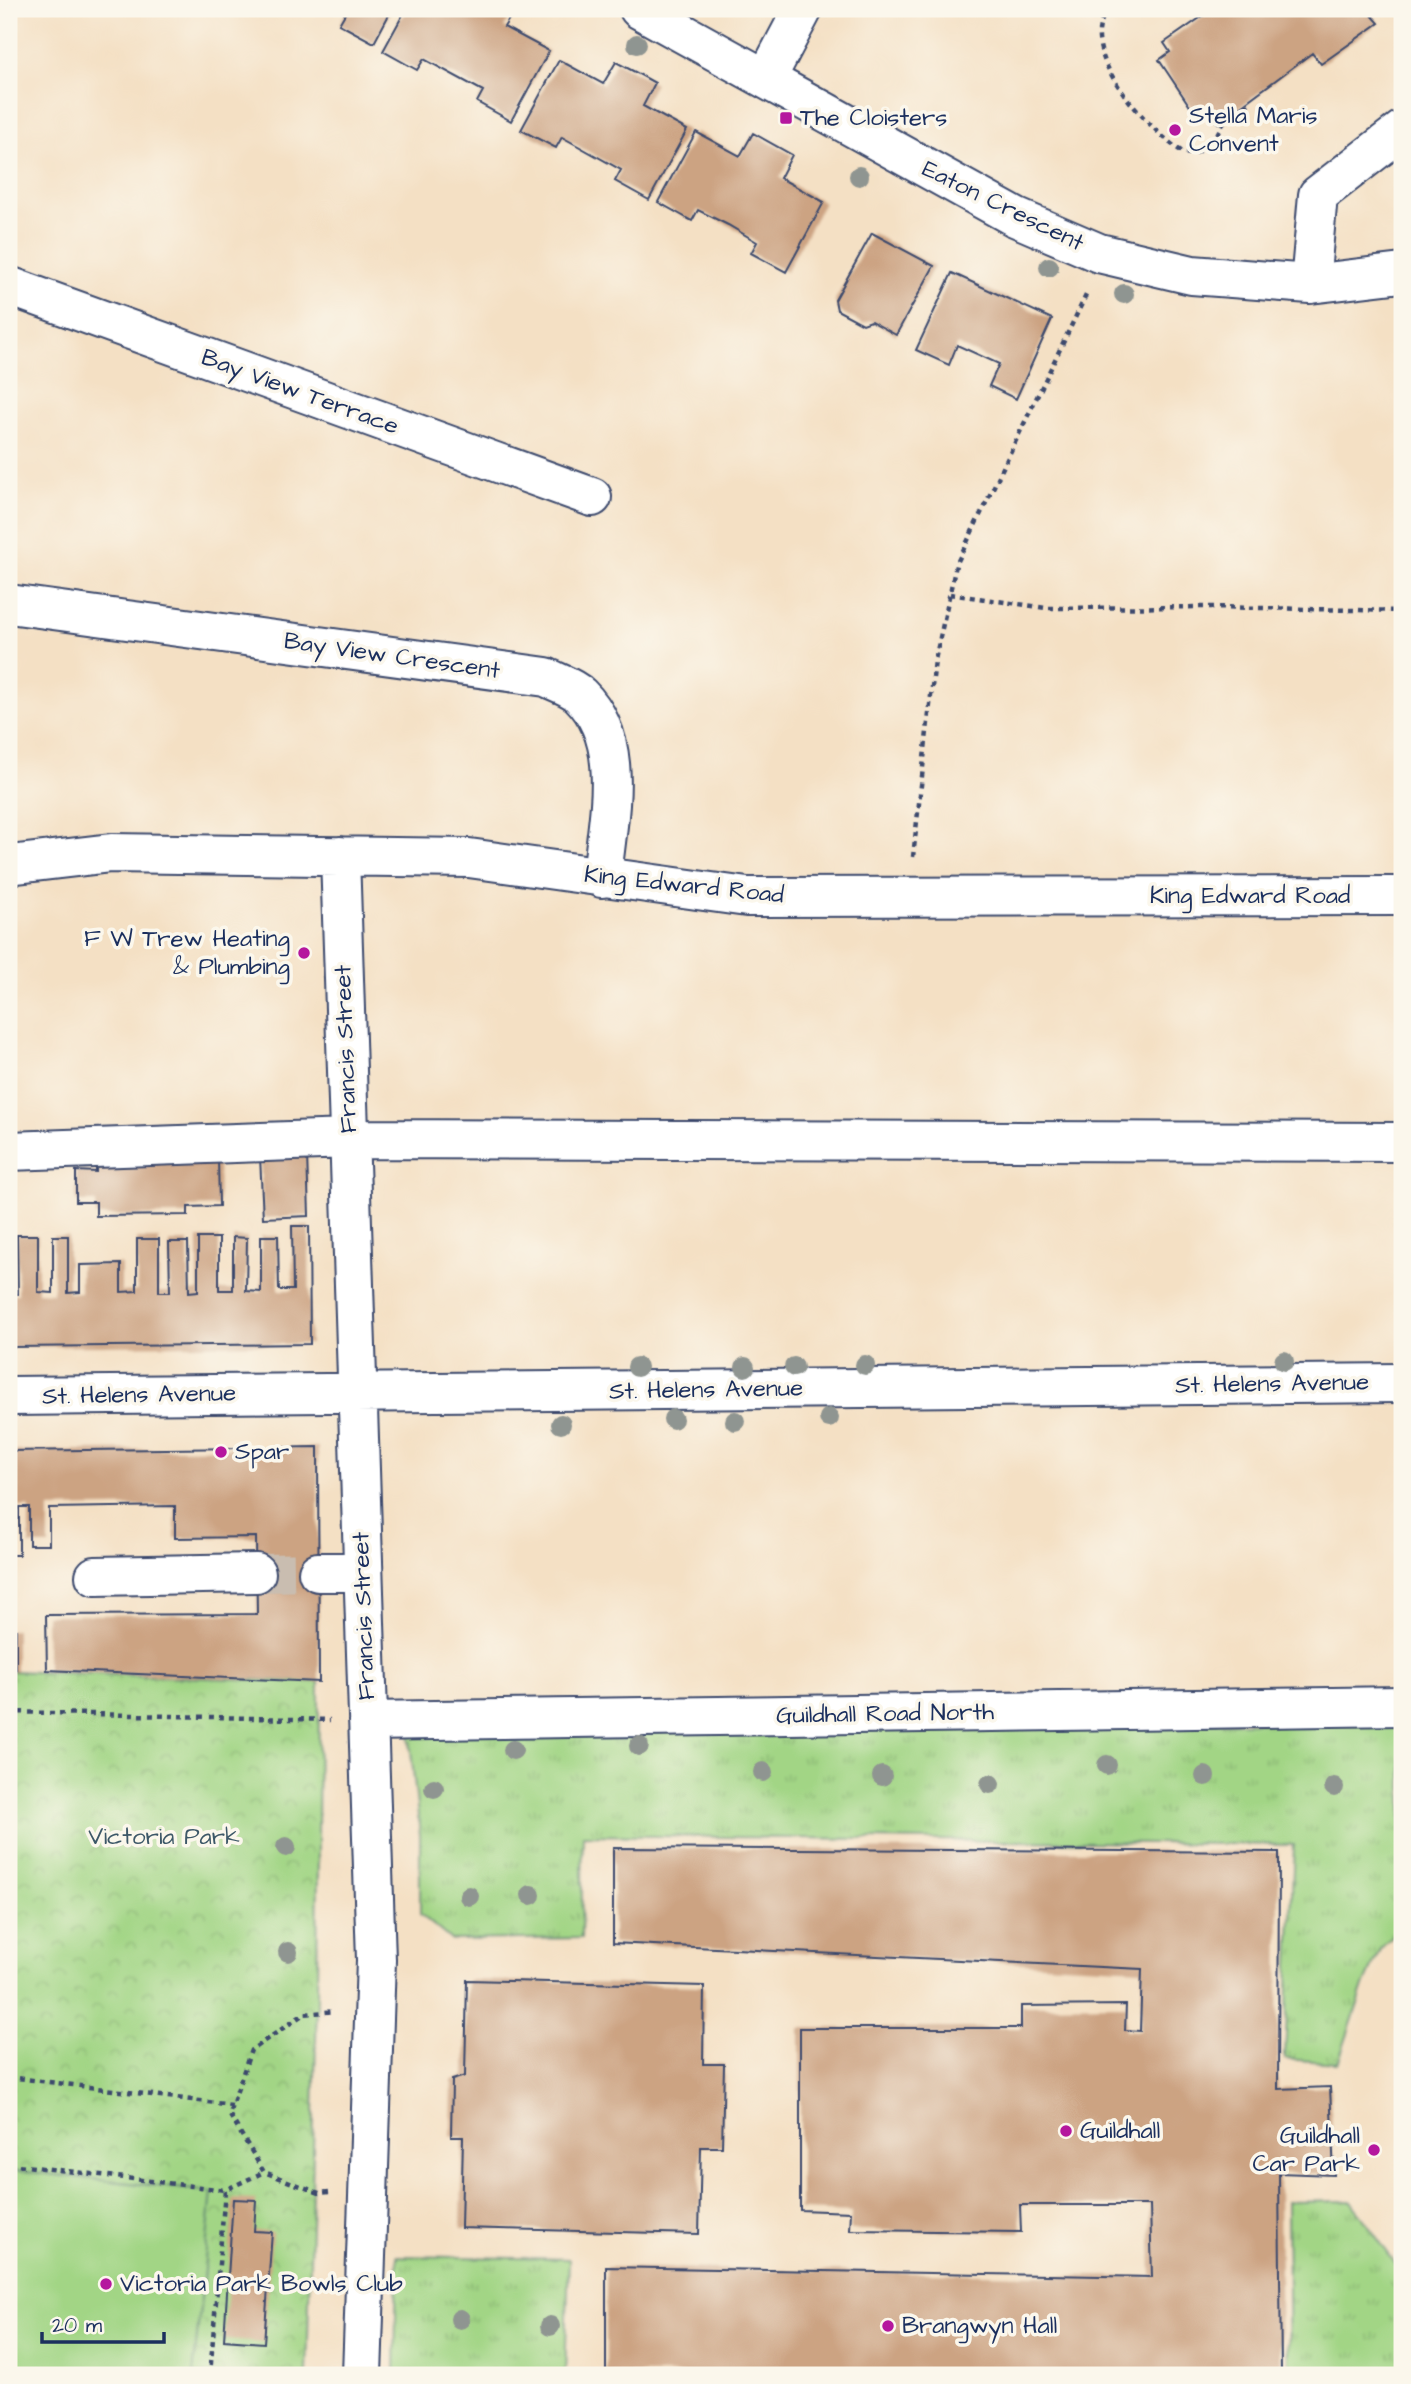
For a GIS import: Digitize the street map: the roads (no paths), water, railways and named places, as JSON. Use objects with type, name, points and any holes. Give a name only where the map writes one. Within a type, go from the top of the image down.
[{"type":"street","name":"Eaton Crescent","points":[[639,9],[1015,217],[1099,253],[1192,275],[1310,284],[1402,273]]},
{"type":"street","points":[[766,79],[803,9]]},
{"type":"street","points":[[1310,284],[1318,195],[1402,130]]},
{"type":"street","name":"Bay View Terrace","points":[[9,286],[592,497]]},
{"type":"street","name":"Bay View Crescent","points":[[9,604],[546,677],[579,693],[597,717],[612,762],[602,878]]},
{"type":"street","name":"King Edward Road","points":[[9,866],[111,852],[468,858],[747,897],[1402,896]]},
{"type":"street","name":"Francis Street","points":[[340,856],[376,1960],[362,2375]]},
{"type":"street","points":[[9,1150],[349,1139],[1402,1142]]},
{"type":"street","name":"St. Helens Avenue","points":[[9,1396],[1402,1382]]},
{"type":"street","points":[[318,1572],[363,1572]]},
{"type":"street","points":[[95,1576],[256,1573]]},
{"type":"street","name":"Guildhall Road North","points":[[368,1721],[1402,1706]]},
{"type":"tunnel","points":[[256,1573],[318,1572]]},
{"type":"place","name":"The Cloisters","points":[[786,118]]},
{"type":"place","name":"Stella Maris Convent","points":[[1175,130]]},
{"type":"place","name":"F W Trew Heating & Plumbing","points":[[304,953]]},
{"type":"place","name":"Spar","points":[[221,1452]]},
{"type":"place","name":"Guildhall","points":[[1066,2131]]},
{"type":"place","name":"Guildhall Car Park","points":[[1374,2150]]},
{"type":"place","name":"Victoria Park Bowls Club","points":[[106,2284]]},
{"type":"place","name":"Brangwyn Hall","points":[[888,2326]]},
{"type":"park label","name":"Victoria Park","points":[[164,1837]]}]
